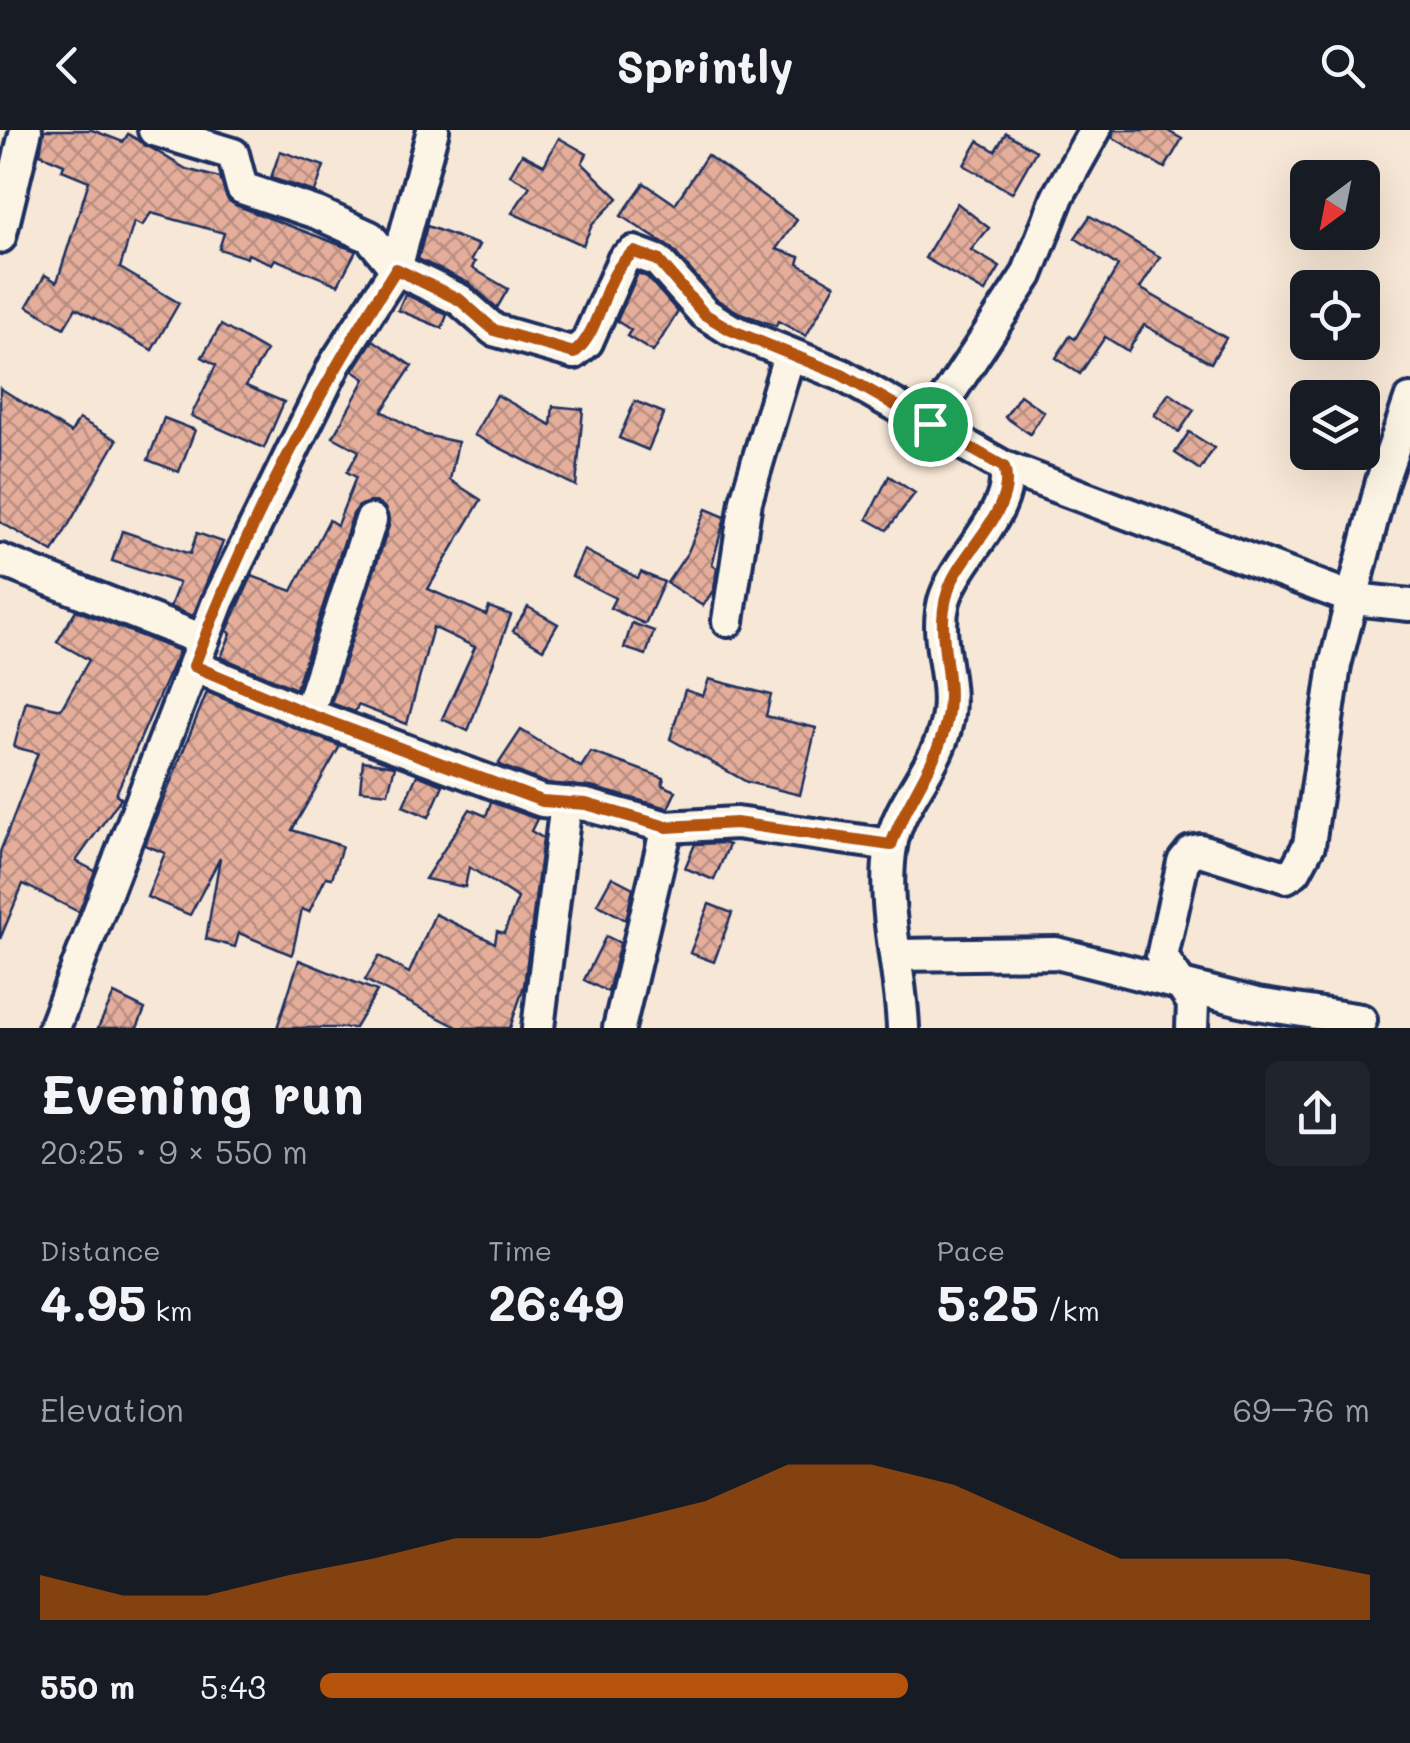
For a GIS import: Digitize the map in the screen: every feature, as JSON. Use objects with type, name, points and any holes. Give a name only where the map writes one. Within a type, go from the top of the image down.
[{"type":"street","points":[[0,237],[26,130]]},
{"type":"street","points":[[154,130],[233,154],[242,188],[318,213],[370,238],[396,269],[460,300],[494,330],[574,353],[588,342],[606,290],[622,260],[634,252],[658,260],[704,314],[731,330],[842,375],[1004,467],[1354,599],[1410,605]]},
{"type":"street","points":[[54,1028],[198,653],[335,364],[396,269],[432,130]]},
{"type":"street","points":[[930,424],[1027,275],[1058,196],[1095,130]]},
{"type":"street","points":[[728,621],[746,501],[789,354]]},
{"type":"street","points":[[1192,1028],[1193,1004],[1162,956],[1184,862],[1191,852],[1200,850],[1286,877],[1295,871],[1309,845],[1335,665],[1382,481],[1410,400]]},
{"type":"street","points":[[903,1028],[891,845],[937,753],[948,716],[940,633],[944,603],[967,553],[1004,498],[1010,484],[1004,467]]},
{"type":"street","points":[[308,714],[371,520]]},
{"type":"street","points":[[0,560],[198,653],[308,714],[542,801],[667,827],[736,823],[891,845]]},
{"type":"street","points":[[538,1028],[566,803]]},
{"type":"street","points":[[618,1028],[667,827]]},
{"type":"street","points":[[896,955],[1056,952],[1257,1004],[1361,1020]]},
{"type":"building","points":[[44,130],[92,130],[123,142],[128,134],[186,169],[220,178],[228,200],[235,205],[356,251],[338,285],[275,259],[272,264],[248,254],[247,258],[219,249],[224,233],[151,213],[142,226],[134,222],[120,268],[179,303],[152,350],[76,308],[64,328],[27,306],[45,275],[57,282],[89,181],[62,170],[64,164],[40,154]]},
{"type":"building","points":[[1114,130],[1166,130],[1182,139],[1165,168],[1112,137]]},
{"type":"building","points":[[1006,133],[1036,151],[1012,193],[964,165],[978,141],[995,151]]},
{"type":"building","points":[[559,138],[587,154],[582,163],[618,198],[592,225],[583,245],[512,213],[530,186],[510,175],[522,154],[544,165]]},
{"type":"building","points":[[280,151],[324,166],[315,192],[271,178]]},
{"type":"building","points":[[707,155],[797,220],[776,249],[800,257],[798,264],[835,285],[806,336],[778,321],[776,326],[740,313],[716,299],[672,249],[621,216],[644,183],[675,204]]},
{"type":"building","points":[[957,203],[989,228],[971,250],[1000,267],[985,292],[925,258]]},
{"type":"building","points":[[1090,216],[1160,257],[1140,288],[1226,338],[1211,363],[1144,325],[1128,351],[1105,337],[1080,374],[1056,358],[1070,336],[1075,339],[1118,266],[1075,238]]},
{"type":"building","points":[[427,226],[479,245],[471,260],[475,262],[472,268],[508,289],[497,308],[469,283],[418,259]]},
{"type":"building","points":[[638,273],[647,277],[678,312],[653,352],[627,336],[631,330],[617,321]]},
{"type":"building","points":[[405,294],[447,315],[442,328],[398,310]]},
{"type":"building","points":[[221,325],[266,351],[246,386],[284,402],[264,448],[191,416],[216,365],[202,357]]},
{"type":"building","points":[[373,340],[412,366],[382,411],[425,435],[458,442],[450,480],[481,500],[428,589],[486,615],[489,607],[511,615],[468,731],[442,719],[475,647],[433,627],[407,724],[358,705],[355,712],[331,703],[389,526],[385,508],[376,502],[359,506],[353,514],[296,689],[221,657],[231,633],[227,631],[252,576],[292,591],[329,520],[337,525],[356,477],[347,472],[359,451],[333,437],[365,379],[353,371]]},
{"type":"building","points":[[0,388],[71,433],[79,419],[117,440],[53,552],[0,522]]},
{"type":"building","points":[[1169,393],[1194,410],[1179,432],[1154,415]]},
{"type":"building","points":[[497,395],[551,425],[553,406],[583,409],[576,486],[474,435]]},
{"type":"building","points":[[1020,395],[1044,412],[1030,434],[1005,417]]},
{"type":"building","points":[[635,401],[664,413],[648,450],[619,438]]},
{"type":"building","points":[[164,418],[195,430],[179,472],[148,460]]},
{"type":"building","points":[[1189,432],[1214,448],[1200,470],[1175,453]]},
{"type":"building","points":[[889,476],[915,493],[887,530],[867,519]]},
{"type":"building","points":[[706,509],[725,517],[712,565],[717,568],[714,589],[703,606],[667,583],[688,552]]},
{"type":"building","points":[[122,531],[190,554],[197,533],[223,542],[193,616],[170,607],[179,583],[112,561]]},
{"type":"building","points":[[584,550],[638,578],[641,572],[664,582],[645,624],[610,608],[615,598],[572,576]]},
{"type":"building","points":[[528,607],[558,624],[543,649],[513,631]]},
{"type":"building","points":[[76,610],[179,651],[116,794],[121,798],[76,861],[95,871],[79,912],[23,884],[0,939],[0,852],[38,753],[14,747],[26,701],[61,709],[89,660],[57,642]]},
{"type":"building","points":[[632,623],[654,631],[646,655],[624,648]]},
{"type":"building","points":[[709,679],[771,695],[766,716],[816,728],[800,795],[747,782],[670,739],[685,690],[703,696]]},
{"type":"building","points":[[207,692],[340,746],[292,830],[342,846],[332,878],[326,877],[309,912],[302,909],[292,955],[239,933],[235,947],[206,939],[220,858],[190,915],[147,897],[165,853],[145,845]]},
{"type":"building","points":[[521,730],[581,767],[591,752],[664,778],[662,785],[676,791],[668,808],[591,787],[546,783],[502,766],[499,763]]},
{"type":"building","points":[[363,761],[395,766],[388,793],[360,790]]},
{"type":"building","points":[[417,775],[443,785],[429,817],[403,806]]},
{"type":"building","points":[[491,802],[537,819],[531,831],[543,838],[524,986],[510,1028],[459,1028],[365,980],[379,956],[409,973],[435,914],[495,943],[497,931],[504,933],[518,898],[469,867],[465,887],[425,879],[470,809],[486,816]]},
{"type":"building","points":[[695,844],[729,845],[714,880],[685,868]]},
{"type":"building","points":[[612,877],[633,888],[626,920],[597,904]]},
{"type":"building","points":[[709,904],[732,913],[714,962],[690,953]]},
{"type":"building","points":[[606,936],[620,943],[608,992],[584,980]]},
{"type":"building","points":[[299,960],[377,991],[355,1028],[277,1028]]},
{"type":"building","points":[[114,994],[145,1009],[137,1028],[98,1028]]},
{"type":"route","points":[[634,252],[658,260],[704,314],[731,330],[842,375],[930,424],[1004,467],[1010,484],[967,553],[944,603],[940,633],[948,716],[937,753],[898,823],[891,845],[736,823],[667,827],[629,820],[586,804],[542,801],[308,714],[194,666],[218,602],[335,364],[396,269],[460,300],[494,330],[574,353],[588,342],[606,290],[622,260],[634,252]]}]
